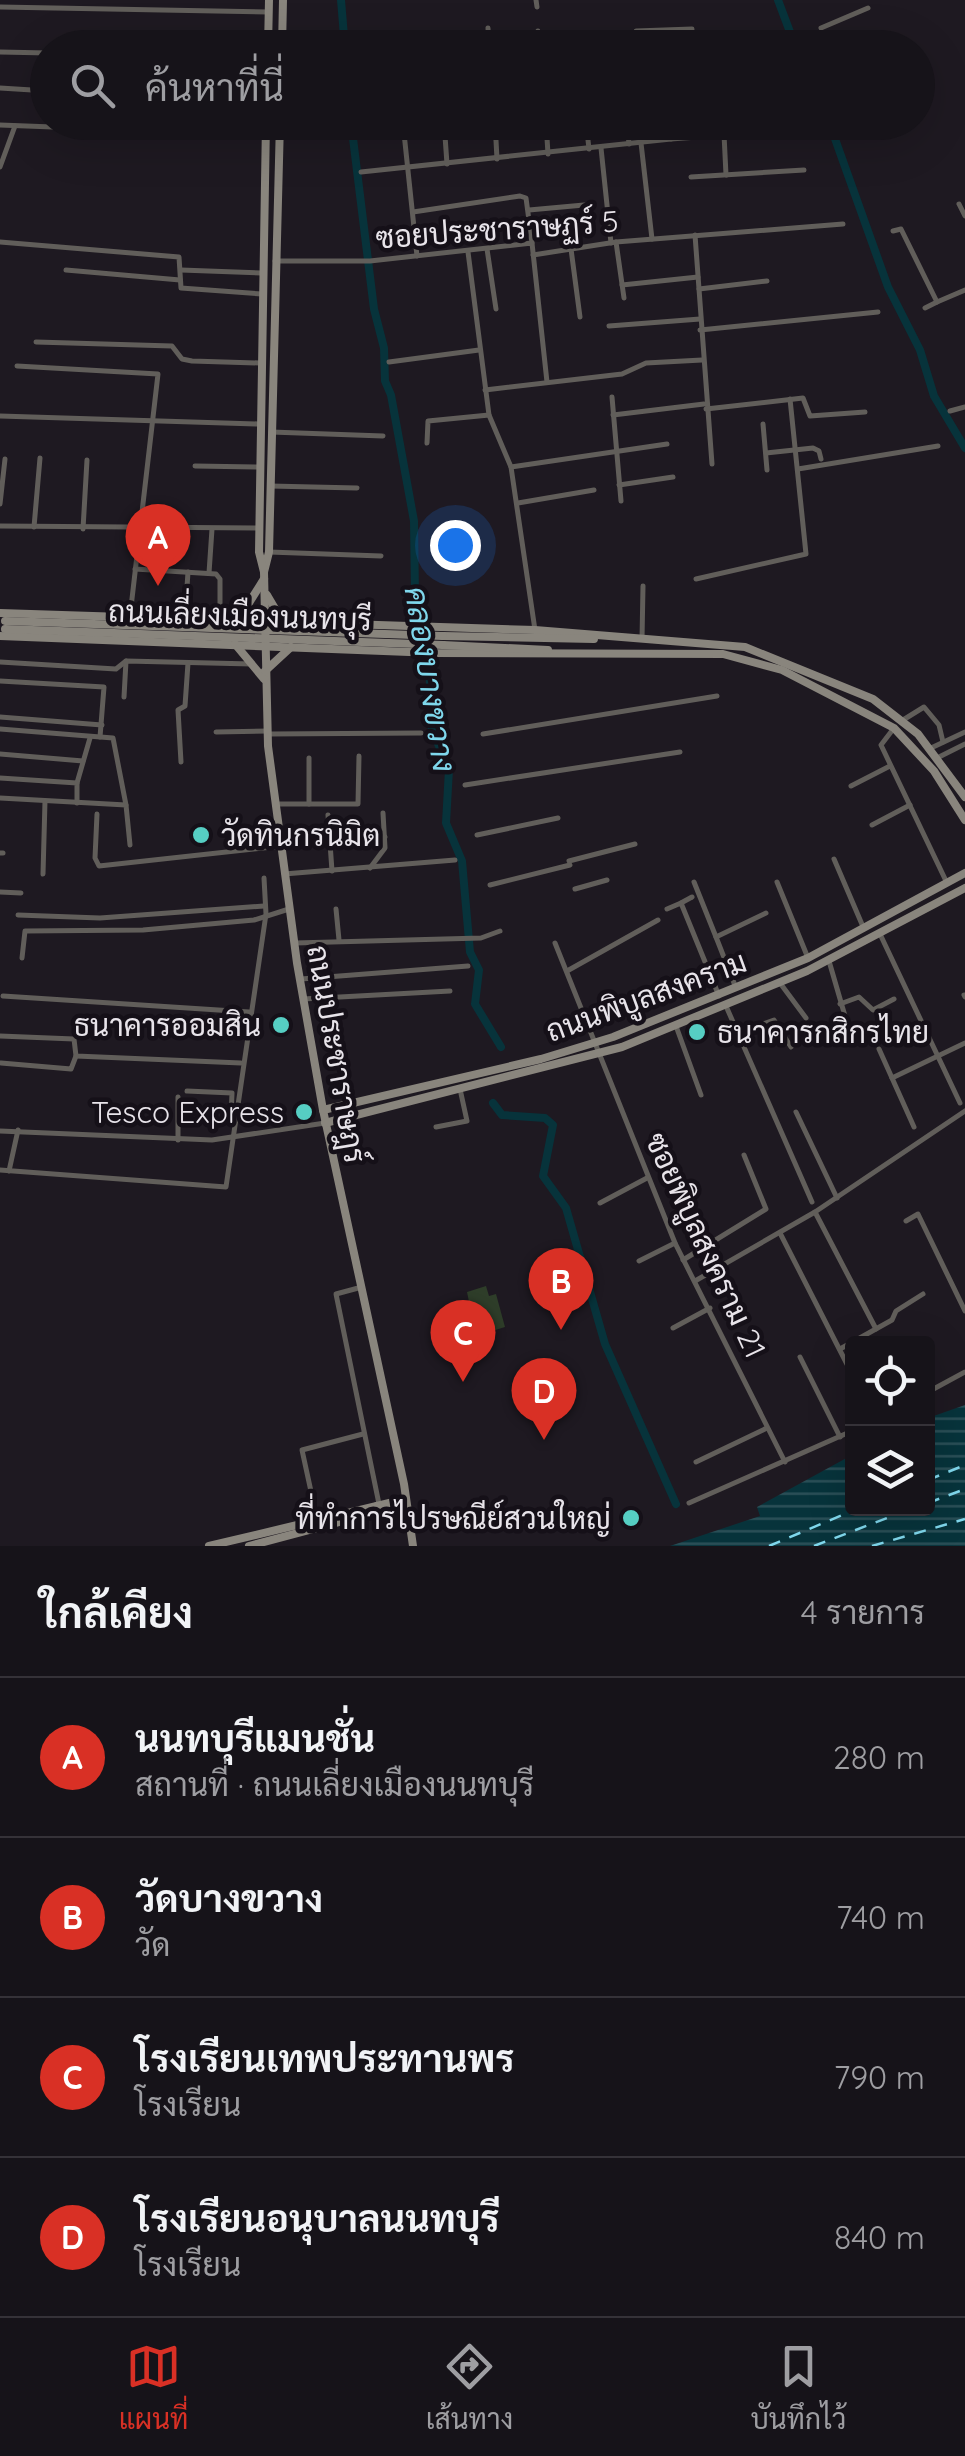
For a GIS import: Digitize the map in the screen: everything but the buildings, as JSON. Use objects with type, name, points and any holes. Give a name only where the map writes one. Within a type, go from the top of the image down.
[{"type":"main road","points":[[268,30],[269,0]]},
{"type":"main road","points":[[282,30],[283,0]]},
{"type":"main road","name":"ถนนประชาราษฎร์","points":[[266,140],[259,528],[275,804],[322,1110],[414,1542],[422,1546]]},
{"type":"main road","name":"ถนนประชาราษฎร์","points":[[264,575],[269,552],[279,140]]},
{"type":"main road","points":[[228,620],[247,606],[264,575]]},
{"type":"main road","points":[[265,591],[277,612],[295,622]]},
{"type":"main road","name":"ถนนเลี่ยงเมืองนนทบุรี","points":[[2,625],[130,616],[535,630],[612,638]]},
{"type":"main road","points":[[214,620],[224,630],[216,643]]},
{"type":"main road","points":[[306,623],[296,634],[308,647]]},
{"type":"main road","name":"ถนนเลี่ยงเมืองนนทบุรี","points":[[2,625],[443,640],[612,638],[723,643],[781,658],[873,699],[903,720],[931,748],[965,797]]},
{"type":"main road","name":"ถนนเลี่ยงเมืองนนทบุรี","points":[[2,625],[264,646],[435,653],[702,652],[747,658],[782,670],[894,728],[934,771],[965,820]]},
{"type":"main road","name":"ถนนเลี่ยงเมืองนนทบุรี","points":[[443,640],[598,653]]},
{"type":"main road","points":[[235,644],[265,676],[291,647]]},
{"type":"main road","name":"ถนนพิบูลสงคราม","points":[[322,1110],[593,1044],[808,958],[965,873]]},
{"type":"main road","name":"ถนนพิบูลสงคราม","points":[[326,1123],[598,1056],[780,983],[965,888]]},
{"type":"main road","points":[[210,1546],[406,1500]]},
{"type":"main road","points":[[249,1546],[278,1542],[372,1512],[378,1506]]},
{"type":"street","points":[[0,7],[269,12]]},
{"type":"street","points":[[821,28],[868,8]]},
{"type":"street","points":[[664,30],[692,29]]},
{"type":"street","points":[[0,52],[30,53]]},
{"type":"street","points":[[0,88],[30,90]]},
{"type":"street","points":[[0,125],[30,126]]},
{"type":"street","points":[[0,168],[3,151],[16,126]]},
{"type":"street","points":[[405,140],[416,256]]},
{"type":"street","points":[[445,140],[447,164]]},
{"type":"street","points":[[495,140],[497,159]]},
{"type":"street","points":[[547,140],[548,154]]},
{"type":"street","points":[[588,140],[589,150]]},
{"type":"street","points":[[628,140],[629,146]]},
{"type":"street","points":[[361,172],[661,140]]},
{"type":"street","points":[[724,140],[726,174]]},
{"type":"street","points":[[641,144],[652,239]]},
{"type":"street","points":[[602,148],[624,298]]},
{"type":"street","points":[[691,176],[804,170]]},
{"type":"street","points":[[413,212],[520,196],[526,198],[532,244]]},
{"type":"street","points":[[959,204],[965,216]]},
{"type":"street","points":[[529,210],[584,205]]},
{"type":"street","name":"ซอยประชาราษฏร์ 5","points":[[274,261],[367,261],[532,244],[533,255],[614,242],[844,224]]},
{"type":"street","points":[[893,231],[901,229],[937,302]]},
{"type":"street","points":[[695,235],[706,406],[714,448],[712,464]]},
{"type":"street","points":[[0,242],[180,257],[182,288],[262,294]]},
{"type":"street","points":[[487,249],[496,309]]},
{"type":"street","points":[[572,249],[580,317]]},
{"type":"street","points":[[468,251],[488,414],[510,467],[518,503],[535,630]]},
{"type":"street","points":[[533,255],[548,382]]},
{"type":"street","points":[[66,270],[180,280]]},
{"type":"street","points":[[181,270],[262,273]]},
{"type":"street","points":[[622,285],[698,277]]},
{"type":"street","points":[[699,288],[768,281]]},
{"type":"street","points":[[925,308],[965,290]]},
{"type":"street","points":[[700,330],[878,312]]},
{"type":"street","points":[[609,326],[700,319]]},
{"type":"street","points":[[36,342],[172,346],[182,359],[192,362],[260,363]]},
{"type":"street","points":[[389,362],[479,350]]},
{"type":"street","points":[[485,390],[622,374],[646,363],[702,360]]},
{"type":"street","points":[[18,366],[154,372],[159,380],[130,616]]},
{"type":"street","points":[[612,397],[621,501]]},
{"type":"street","points":[[613,415],[806,398],[810,416],[865,412]]},
{"type":"street","points":[[696,580],[806,554],[790,399]]},
{"type":"street","points":[[950,411],[965,407]]},
{"type":"street","points":[[428,443],[428,422],[488,414]]},
{"type":"street","points":[[0,416],[258,424]]},
{"type":"street","points":[[763,424],[767,470]]},
{"type":"street","points":[[270,432],[383,436]]},
{"type":"street","points":[[510,467],[668,444]]},
{"type":"street","points":[[797,470],[938,446]]},
{"type":"street","points":[[766,453],[817,449],[821,459]]},
{"type":"street","points":[[34,527],[40,458]]},
{"type":"street","points":[[0,504],[5,459]]},
{"type":"street","points":[[84,530],[87,460]]},
{"type":"street","points":[[195,466],[259,467]]},
{"type":"street","points":[[619,485],[674,478]]},
{"type":"street","points":[[269,486],[357,488]]},
{"type":"street","points":[[518,503],[594,490]]},
{"type":"street","points":[[0,526],[84,530],[259,528]]},
{"type":"street","points":[[209,573],[212,528]]},
{"type":"street","points":[[269,552],[381,556]]},
{"type":"street","points":[[135,569],[219,575],[220,607]]},
{"type":"street","points":[[186,602],[188,572]]},
{"type":"street","points":[[642,639],[644,586]]},
{"type":"street","points":[[0,662],[116,670],[126,661],[255,664]]},
{"type":"street","points":[[124,698],[126,661]]},
{"type":"street","points":[[181,762],[178,709],[185,707],[188,662]]},
{"type":"street","points":[[0,681],[104,687],[100,737]]},
{"type":"street","points":[[483,734],[717,696]]},
{"type":"street","points":[[903,720],[924,707],[940,725],[943,742]]},
{"type":"street","points":[[0,718],[102,724]]},
{"type":"street","points":[[894,728],[881,745],[948,883]]},
{"type":"street","points":[[0,729],[116,741],[130,845]]},
{"type":"street","points":[[216,732],[421,732]]},
{"type":"street","points":[[931,748],[965,732]]},
{"type":"street","points":[[77,802],[77,783],[90,737]]},
{"type":"street","points":[[938,757],[965,744]]},
{"type":"street","points":[[465,784],[680,752]]},
{"type":"street","points":[[0,754],[83,761]]},
{"type":"street","points":[[275,804],[358,804],[359,756]]},
{"type":"street","points":[[308,804],[309,758]]},
{"type":"street","points":[[851,786],[890,766]]},
{"type":"street","points":[[0,778],[77,783]]},
{"type":"street","points":[[0,798],[126,805]]},
{"type":"street","points":[[43,874],[46,801]]},
{"type":"street","points":[[872,825],[910,805]]},
{"type":"street","points":[[370,868],[384,848],[383,812]]},
{"type":"street","points":[[97,814],[95,858],[99,866],[281,846]]},
{"type":"street","points":[[328,815],[332,871]]},
{"type":"street","points":[[477,835],[558,818]]},
{"type":"street","points":[[330,840],[385,837]]},
{"type":"street","points":[[490,886],[635,844]]},
{"type":"street","points":[[834,859],[864,929]]},
{"type":"street","points":[[284,874],[455,860]]},
{"type":"street","points":[[231,1118],[265,910],[264,878]]},
{"type":"street","points":[[576,889],[607,880]]},
{"type":"street","points":[[694,882],[736,988]]},
{"type":"street","points":[[777,882],[808,958]]},
{"type":"street","points":[[0,892],[21,893]]},
{"type":"street","points":[[667,909],[692,897]]},
{"type":"street","points":[[681,903],[719,996]]},
{"type":"street","points":[[18,915],[100,918],[289,909]]},
{"type":"street","points":[[336,909],[339,940]]},
{"type":"street","points":[[22,958],[26,931],[143,930],[254,920],[265,910]]},
{"type":"street","points":[[716,937],[766,913]]},
{"type":"street","points":[[568,971],[658,920]]},
{"type":"street","points":[[294,944],[492,937],[500,931]]},
{"type":"street","points":[[880,934],[960,1103]]},
{"type":"street","name":"ซอยพิบูลสงคราม 21","points":[[555,943],[674,1243],[785,1462]]},
{"type":"street","points":[[829,960],[845,1016]]},
{"type":"street","points":[[299,979],[468,966]]},
{"type":"street","points":[[780,983],[806,1018]]},
{"type":"street","points":[[303,999],[450,991]]},
{"type":"street","points":[[3,996],[249,1012]]},
{"type":"street","points":[[840,1004],[858,997],[873,1010],[894,999]]},
{"type":"street","points":[[726,1006],[735,1034],[812,1202]]},
{"type":"street","points":[[735,1034],[777,1021],[790,1048]]},
{"type":"street","points":[[676,1026],[701,1095]]},
{"type":"street","points":[[0,1036],[74,1039],[76,1056],[71,1069],[1,1063]]},
{"type":"street","points":[[892,1078],[965,1042]]},
{"type":"street","points":[[880,1049],[914,1127]]},
{"type":"street","points":[[76,1056],[241,1063]]},
{"type":"street","points":[[436,1127],[467,1121],[460,1089]]},
{"type":"street","points":[[0,1170],[226,1187],[233,1130],[232,1093],[188,1091]]},
{"type":"street","points":[[178,1096],[178,1140]]},
{"type":"street","points":[[695,1282],[815,1212],[965,1111]]},
{"type":"street","points":[[796,1112],[837,1198]]},
{"type":"street","points":[[0,1131],[178,1140],[231,1138],[326,1123]]},
{"type":"street","points":[[9,1171],[18,1130]]},
{"type":"street","points":[[683,1260],[766,1209],[744,1155]]},
{"type":"street","points":[[600,1203],[647,1178]]},
{"type":"street","points":[[815,1212],[876,1329]]},
{"type":"street","points":[[906,1222],[918,1214],[965,1311]]},
{"type":"street","points":[[780,1233],[845,1359]]},
{"type":"street","points":[[639,1261],[674,1243]]},
{"type":"street","points":[[362,1287],[336,1294],[378,1506]]},
{"type":"street","points":[[840,1349],[876,1329],[923,1294]]},
{"type":"street","points":[[673,1328],[710,1308]]},
{"type":"street","points":[[800,1357],[840,1437]]},
{"type":"street","points":[[935,1388],[965,1372]]},
{"type":"street","points":[[696,1462],[768,1428]]},
{"type":"street","points":[[317,1519],[302,1450],[362,1434]]},
{"type":"street","points":[[690,1503],[845,1434]]},
{"type":"green space","points":[[486,1286],[489,1296],[496,1294],[505,1327],[476,1336],[467,1292]]},
{"type":"water","points":[[965,1405],[965,1546],[670,1546],[760,1516],[757,1507],[845,1459],[845,1516],[935,1516],[935,1416]]},
{"type":"waterway","name":"คลองบางขวาง","points":[[341,0],[344,30]]},
{"type":"waterway","points":[[778,0],[789,30]]},
{"type":"waterway","name":"คลองบางขวาง","points":[[353,140],[374,309],[384,348],[385,381],[391,395],[414,521],[415,595],[422,611],[429,663],[432,730],[449,769],[446,823],[462,861],[470,952],[479,970],[475,1004],[501,1047]]},
{"type":"waterway","points":[[835,140],[888,287],[920,350],[934,396],[965,448]]},
{"type":"waterway","name":"คลองบางขวาง","points":[[493,1103],[502,1115],[545,1118],[553,1125],[543,1176],[566,1208],[605,1344],[676,1504]]},
{"type":"ferry route","points":[[935,1477],[965,1465]]},
{"type":"ferry route","points":[[935,1500],[965,1489]]},
{"type":"ferry route","points":[[769,1546],[845,1514]]},
{"type":"ferry route","points":[[814,1546],[892,1516]]},
{"type":"ferry route","points":[[872,1546],[965,1519]]},
{"type":"place","name":"นนทบุรีแมนชั่น","points":[[158,586]]},
{"type":"place","name":"วัดทินกรนิมิต","points":[[201,835]]},
{"type":"place","name":"ธนาคารออมสิน","points":[[281,1025]]},
{"type":"place","name":"ธนาคารกสิกรไทย","points":[[697,1032]]},
{"type":"place","name":"Tesco Express","points":[[304,1112]]},
{"type":"place","name":"วัดบางขวาง","points":[[561,1330]]},
{"type":"place","name":"โรงเรียนเทพประทานพร","points":[[463,1382]]},
{"type":"place","name":"โรงเรียนอนุบาลนนทบุรี","points":[[544,1440]]},
{"type":"place","name":"ที่ทำการไปรษณีย์สวนใหญ่","points":[[631,1518]]}]
